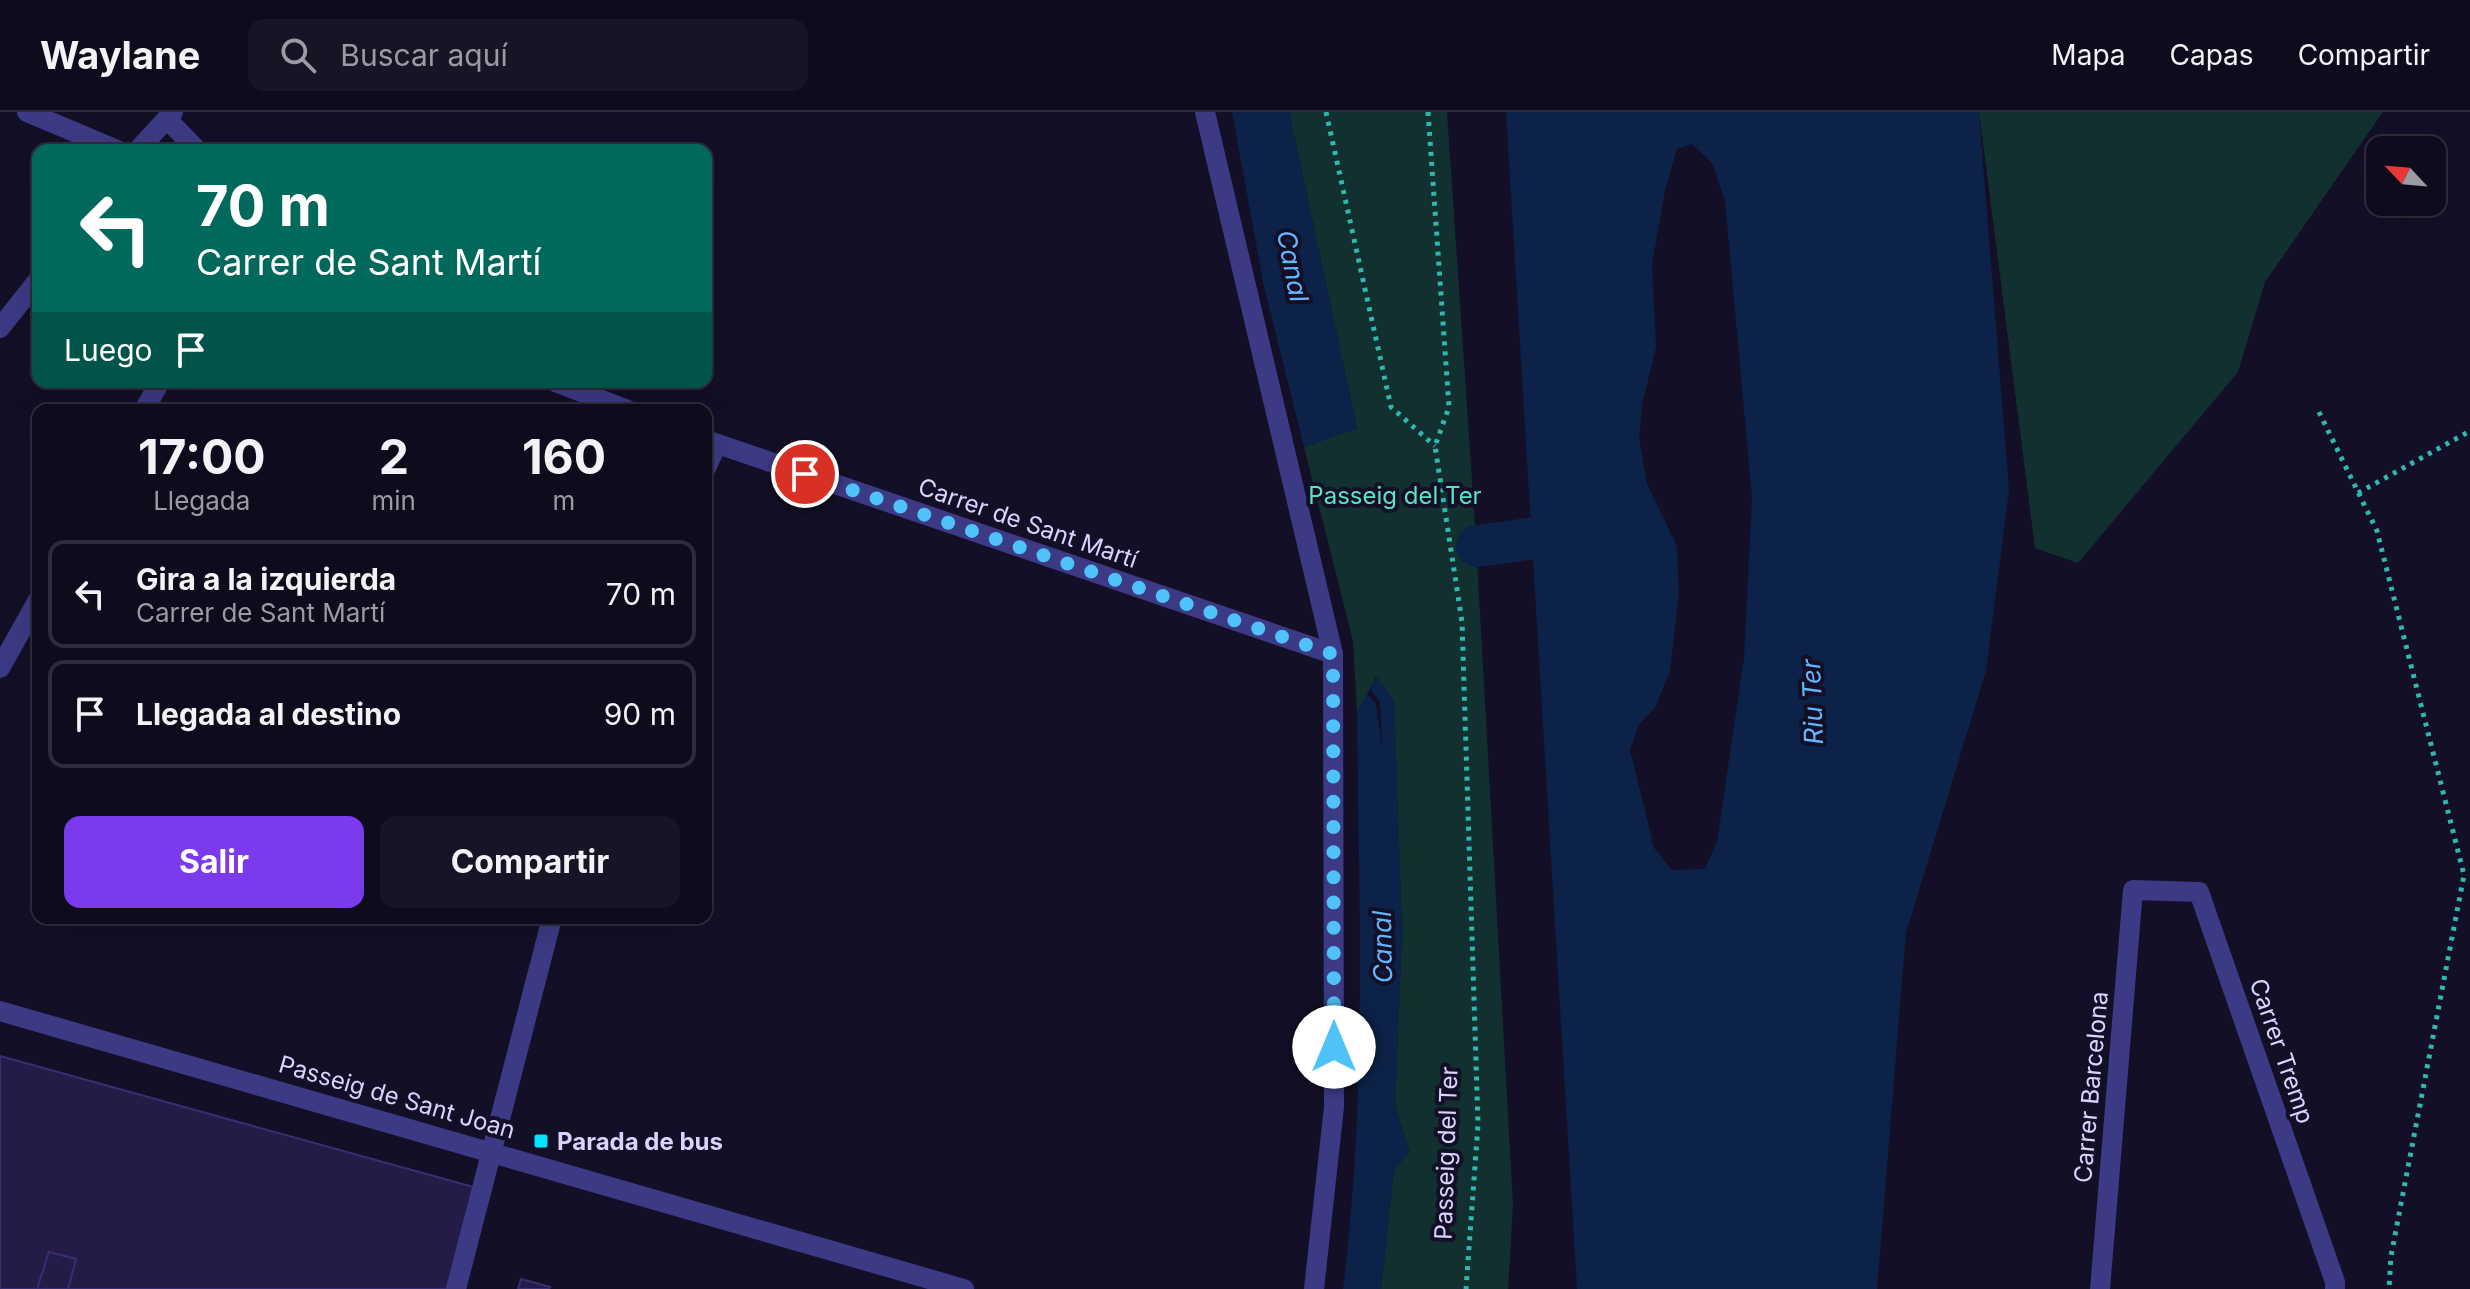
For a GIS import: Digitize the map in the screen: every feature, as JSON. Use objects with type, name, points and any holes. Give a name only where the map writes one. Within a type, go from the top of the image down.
[{"type":"street","points":[[27,112],[103,144]]},
{"type":"street","points":[[1205,112],[1333,654],[1334,1107],[1314,1289]]},
{"type":"street","points":[[144,144],[170,116],[192,144]]},
{"type":"street","points":[[0,328],[32,288]]},
{"type":"street","points":[[571,388],[612,404]]},
{"type":"street","name":"Carrer de Sant Martí","points":[[712,442],[1333,654]]},
{"type":"street","points":[[0,668],[32,611]]},
{"type":"street","name":"Carrer Barcelona","points":[[2100,1289],[2133,890]]},
{"type":"street","name":"Carrer Tremp","points":[[2133,890],[2199,892],[2335,1289]]},
{"type":"street","points":[[456,1289],[550,924]]},
{"type":"street","name":"Passeig de Sant Joan","points":[[0,1011],[964,1289]]},
{"type":"path","points":[[1326,112],[1391,407],[1435,446]]},
{"type":"path","name":"Passeig del Ter","points":[[1428,112],[1449,407],[1435,446],[1462,622],[1478,1125],[1466,1289]]},
{"type":"path","points":[[2319,412],[2377,531],[2464,875],[2391,1256],[2389,1289]]},
{"type":"path","points":[[2358,493],[2470,431]]},
{"type":"green space","name":"Passeig del Ter","points":[[1289,112],[1447,112],[1475,524],[1513,1204],[1508,1289],[1381,1289],[1394,1170],[1409,1151],[1395,1105],[1402,932],[1394,701],[1376,677],[1357,713],[1353,641],[1304,447],[1357,428]]},
{"type":"green space","points":[[1979,112],[2383,112],[2265,282],[2238,372],[2078,563],[2035,548]]},
{"type":"water","name":"Canal","points":[[1232,112],[1289,112],[1357,428],[1304,447],[1264,287]]},
{"type":"water","name":"Riu Ter","points":[[1506,112],[1979,112],[2009,490],[1986,671],[1906,933],[1877,1289],[1577,1289]],"holes":[[[1692,144],[1712,163],[1725,201],[1752,498],[1744,658],[1717,842],[1705,869],[1672,870],[1654,848],[1630,750],[1638,726],[1655,708],[1670,671],[1679,593],[1677,546],[1647,484],[1639,438],[1642,405],[1656,347],[1652,265],[1665,190],[1677,149]]]},
{"type":"water","name":"Canal","points":[[1377,677],[1394,700],[1402,932],[1395,1105],[1409,1152],[1394,1171],[1381,1289],[1343,1289],[1351,1217],[1359,1073],[1357,713],[1367,693],[1376,704],[1382,748],[1380,702],[1370,689]]},
{"type":"building","points":[[0,1056],[477,1188],[450,1289],[0,1289]]},
{"type":"building","points":[[49,1252],[76,1259],[68,1289],[37,1289]]},
{"type":"building","points":[[521,1279],[550,1287],[518,1289]]},
{"type":"waterway","points":[[1477,546],[1549,534],[1584,512]]},
{"type":"place","name":"Parada de bus","points":[[541,1141]]},
{"type":"route","points":[[805,474],[1333,654],[1334,1047]]}]
